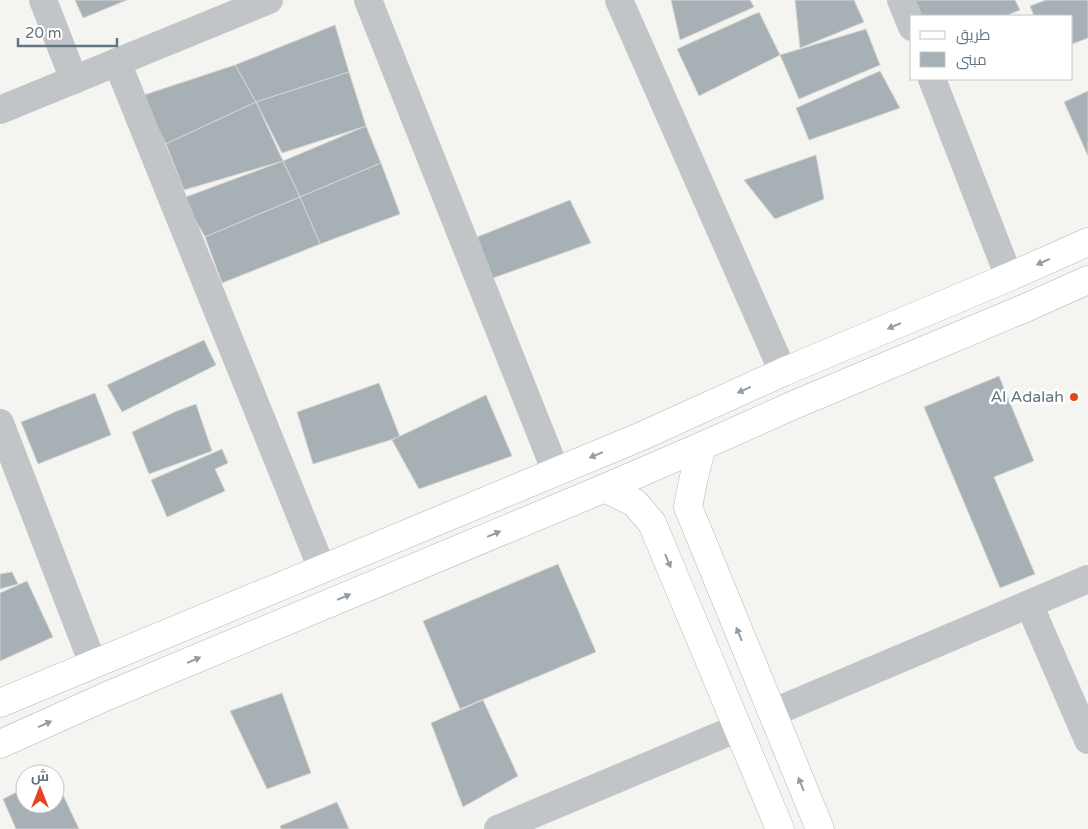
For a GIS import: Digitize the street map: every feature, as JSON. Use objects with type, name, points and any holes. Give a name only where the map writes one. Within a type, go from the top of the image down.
[{"type":"street","points":[[43,0],[74,80]]},
{"type":"street","points":[[0,110],[269,0]]},
{"type":"street","points":[[368,0],[556,472]]},
{"type":"street","points":[[619,0],[783,372]]},
{"type":"street","points":[[901,0],[910,22]]},
{"type":"street","points":[[117,62],[322,569]]},
{"type":"street","points":[[932,80],[1023,309]]},
{"type":"street","points":[[0,703],[642,436],[783,372],[1088,242]]},
{"type":"street","points":[[0,744],[107,696],[605,488],[805,400],[1088,280]]},
{"type":"street","points":[[0,423],[107,696]]},
{"type":"street","points":[[702,446],[688,507],[820,829]]},
{"type":"street","points":[[605,488],[635,503],[652,523],[780,829]]},
{"type":"street","points":[[652,523],[688,507]]},
{"type":"street","points":[[772,713],[1088,579]]},
{"type":"street","points":[[1028,604],[1088,740]]},
{"type":"street","points":[[498,829],[738,728]]},
{"type":"building","points":[[75,0],[127,0],[83,18]]},
{"type":"building","points":[[671,0],[750,0],[754,7],[680,40]]},
{"type":"building","points":[[795,0],[854,0],[864,22],[800,48]]},
{"type":"building","points":[[911,0],[1015,0],[1020,10],[1008,15],[918,15]]},
{"type":"building","points":[[1046,0],[1088,0],[1088,38],[1073,44],[1073,15],[1034,15],[1030,6]]},
{"type":"building","points":[[759,12],[780,55],[699,96],[677,49]]},
{"type":"building","points":[[335,25],[349,72],[256,102],[235,65]]},
{"type":"building","points":[[866,29],[880,65],[799,99],[780,55]]},
{"type":"building","points":[[235,65],[256,102],[166,144],[141,96]]},
{"type":"building","points":[[880,71],[900,108],[809,140],[796,108]]},
{"type":"building","points":[[349,72],[366,126],[282,153],[256,102]]},
{"type":"building","points":[[1088,91],[1088,156],[1064,102]]},
{"type":"building","points":[[256,102],[283,161],[184,190],[166,144]]},
{"type":"building","points":[[366,126],[381,163],[300,197],[283,161]]},
{"type":"building","points":[[816,155],[824,199],[775,219],[744,180]]},
{"type":"building","points":[[283,161],[300,197],[205,237],[183,198]]},
{"type":"building","points":[[381,163],[400,214],[320,244],[300,197]]},
{"type":"building","points":[[300,197],[320,244],[222,283],[205,237]]},
{"type":"building","points":[[570,200],[591,243],[493,278],[477,237]]},
{"type":"building","points":[[204,340],[216,365],[122,412],[107,385]]},
{"type":"building","points":[[999,376],[1034,461],[994,477],[1035,574],[1000,588],[924,407]]},
{"type":"building","points":[[379,383],[400,437],[313,464],[297,412]]},
{"type":"building","points":[[95,393],[111,435],[38,464],[21,422]]},
{"type":"building","points":[[486,395],[512,456],[419,489],[392,440]]},
{"type":"building","points":[[196,404],[212,451],[149,474],[132,432]]},
{"type":"building","points":[[222,449],[228,463],[215,469],[225,491],[167,517],[151,480]]},
{"type":"building","points":[[558,564],[596,652],[460,709],[423,621]]},
{"type":"building","points":[[12,572],[18,584],[0,589],[0,574]]},
{"type":"building","points":[[27,581],[53,637],[0,661],[0,593]]},
{"type":"building","points":[[282,693],[311,773],[267,789],[230,711]]},
{"type":"building","points":[[483,700],[518,776],[463,807],[431,723]]},
{"type":"building","points":[[15,793],[15,814],[65,814],[65,799],[79,829],[16,829],[3,799]]},
{"type":"building","points":[[337,802],[349,829],[281,829],[280,826]]},
{"type":"place","name":"Al Adalah","points":[[1074,397]]}]
